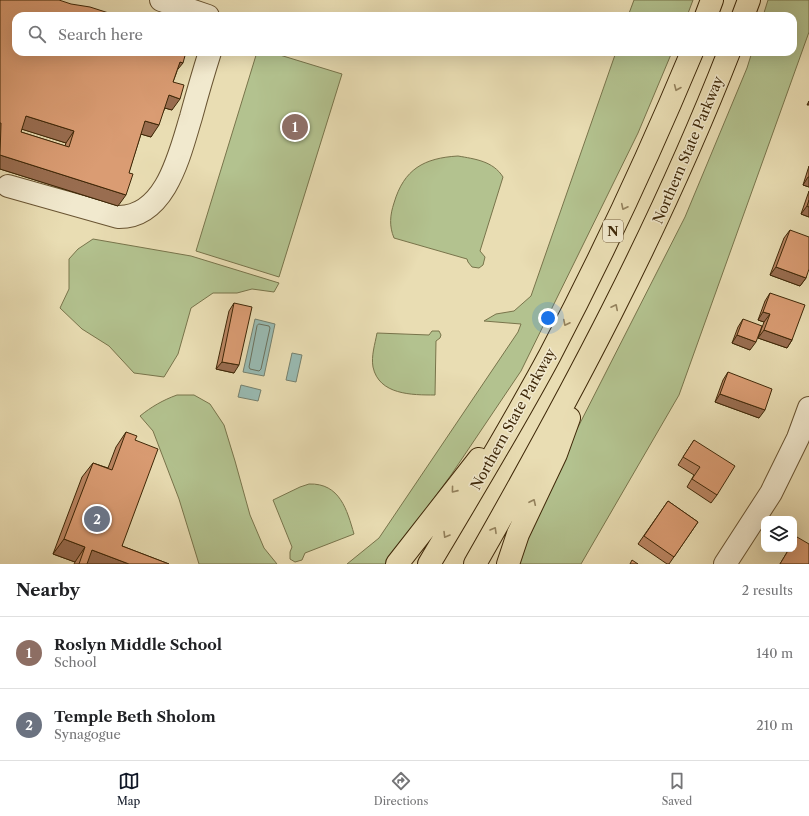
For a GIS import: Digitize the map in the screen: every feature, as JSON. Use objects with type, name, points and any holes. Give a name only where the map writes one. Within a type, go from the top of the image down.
[{"type":"highway","points":[[708,12],[712,0]]},
{"type":"highway","points":[[744,12],[749,0]]},
{"type":"highway","name":"Northern State Parkway","points":[[429,564],[522,405],[566,323],[626,203],[690,56]]},
{"type":"highway","name":"Northern State Parkway","points":[[475,564],[598,342],[653,229],[699,126],[727,56]]},
{"type":"highway","points":[[508,564],[524,522],[556,454],[598,342]]},
{"type":"highway","points":[[397,564],[451,493],[522,405]]},
{"type":"street","points":[[161,0],[196,12]]},
{"type":"street","points":[[8,186],[118,217],[133,215],[147,208],[162,192],[174,170],[209,56]]},
{"type":"street","points":[[725,564],[771,494],[798,438],[809,408]]},
{"type":"green space","points":[[634,0],[693,0],[688,12],[630,12]]},
{"type":"green space","points":[[768,0],[809,0],[809,32],[679,395],[581,564],[512,564],[532,514],[685,217],[751,56],[797,56],[797,12],[764,12]]},
{"type":"green space","points":[[256,56],[283,56],[342,74],[279,277],[196,251]]},
{"type":"green space","points":[[615,56],[670,56],[638,133],[521,371],[451,475],[386,564],[347,564],[379,538],[518,332],[521,324],[484,321],[496,314],[514,311],[531,296]]},
{"type":"green space","points":[[458,156],[489,164],[494,167],[503,177],[480,251],[485,257],[483,265],[479,268],[472,267],[467,259],[394,238],[391,229],[391,216],[398,191],[410,174],[425,163],[435,159]]},
{"type":"green space","points":[[93,239],[191,256],[279,283],[274,292],[252,289],[237,293],[213,293],[191,308],[178,354],[164,377],[134,373],[109,346],[82,329],[60,308],[69,289],[69,259],[78,249]]},
{"type":"green space","points":[[432,331],[439,331],[441,335],[436,341],[435,395],[416,395],[398,392],[382,383],[376,376],[372,359],[377,333],[429,335]]},
{"type":"green space","points":[[177,395],[194,395],[210,404],[224,425],[250,515],[264,548],[277,564],[199,564],[179,499],[153,431],[140,416],[157,404]]},
{"type":"green space","points":[[309,484],[320,485],[335,493],[345,507],[354,534],[305,553],[302,560],[295,562],[290,559],[292,547],[273,500]]},
{"type":"water","points":[[255,319],[275,324],[264,376],[243,372]]},
{"type":"water","points":[[292,353],[302,355],[296,382],[286,380]]},
{"type":"water","points":[[241,385],[261,390],[258,401],[238,397]]},
{"type":"building","points":[[0,0],[59,0],[106,12],[12,12],[12,56],[185,56],[183,63],[180,62],[173,82],[184,85],[180,99],[169,95],[159,125],[145,121],[129,173],[133,174],[126,195],[0,155]],"holes":[[[26,116],[74,131],[69,147],[21,132]]]},
{"type":"building","points":[[790,230],[809,237],[809,269],[806,278],[776,267]]},
{"type":"building","points":[[770,293],[805,305],[792,340],[764,330],[770,314],[763,312]]},
{"type":"building","points":[[234,303],[252,307],[239,365],[222,362]]},
{"type":"building","points":[[743,319],[762,326],[756,342],[737,335]]},
{"type":"building","points":[[728,372],[772,389],[765,410],[720,394]]},
{"type":"building","points":[[126,432],[137,436],[135,440],[158,449],[122,546],[169,564],[129,564],[92,550],[87,564],[79,564],[85,547],[64,539],[93,463],[112,470]]},
{"type":"building","points":[[694,440],[735,466],[717,495],[692,479],[700,467],[683,457]]},
{"type":"building","points":[[668,501],[698,522],[674,557],[644,536]]},
{"type":"building","points":[[797,537],[809,544],[809,564],[780,564],[787,552],[797,552]]},
{"type":"building","points":[[632,560],[638,564],[630,564]]},
{"type":"place","name":"Roslyn Middle School","points":[[295,127]]},
{"type":"place","name":"Temple Beth Sholom","points":[[97,519]]}]
